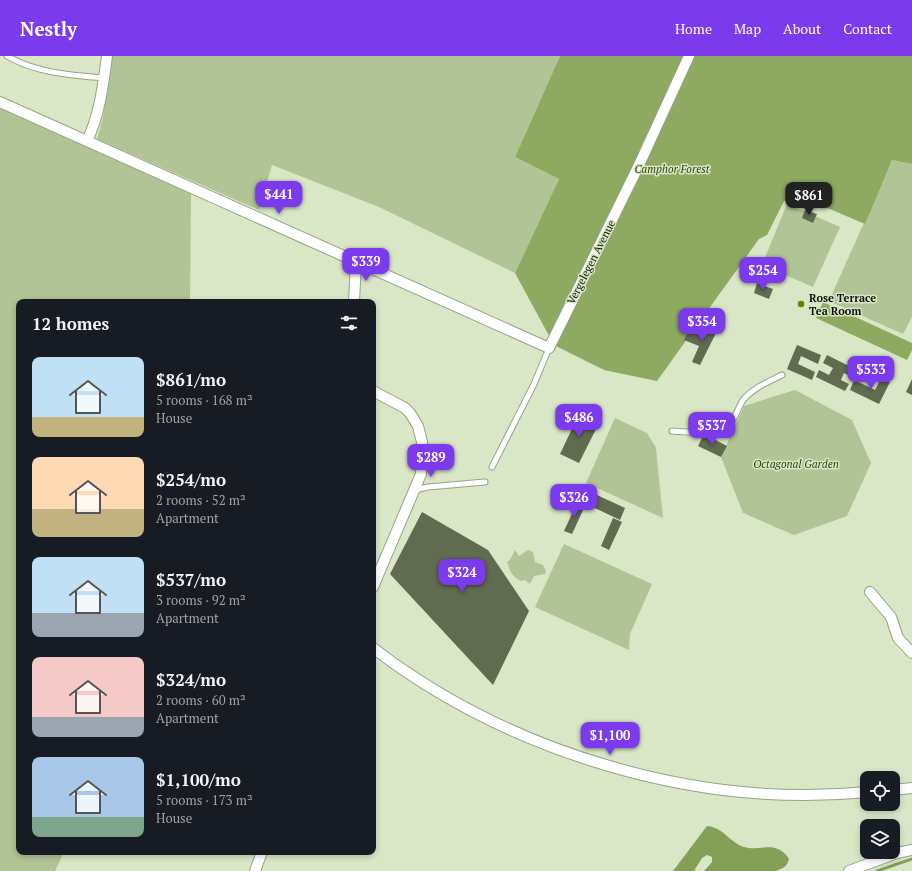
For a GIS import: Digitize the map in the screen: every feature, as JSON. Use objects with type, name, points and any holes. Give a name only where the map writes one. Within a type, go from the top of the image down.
[{"type":"street","points":[[87,141],[97,117],[107,56]]},
{"type":"street","name":"Vergelegen Avenue","points":[[549,348],[640,165],[689,56]]},
{"type":"street","points":[[0,102],[549,348]]},
{"type":"street","points":[[354,299],[356,262]]},
{"type":"street","points":[[376,393],[405,408],[418,426],[422,442],[421,474],[376,580]]},
{"type":"street","points":[[870,592],[891,617],[898,638],[912,652]]},
{"type":"street","points":[[376,650],[423,683],[485,718],[546,745],[625,772],[756,794],[796,795],[860,792]]},
{"type":"street","points":[[900,789],[912,788]]},
{"type":"street","points":[[849,871],[897,853],[912,850]]},
{"type":"street","points":[[255,871],[261,855]]},
{"type":"lane","points":[[7,56],[37,69],[74,76],[104,78]]},
{"type":"lane","name":"Vergelegen Avenue","points":[[492,467],[534,384],[549,348]]},
{"type":"lane","points":[[672,431],[696,433],[723,428],[733,420],[742,401],[756,389],[782,375]]},
{"type":"lane","points":[[415,490],[428,486],[485,482]]},
{"type":"green space","points":[[111,56],[560,56],[515,157],[559,179],[515,273],[379,207],[272,165],[259,210],[97,139],[103,117]]},
{"type":"green space","name":"Camphor Forest","points":[[560,56],[912,56],[912,164],[892,160],[865,224],[804,198],[784,201],[767,235],[759,239],[657,381],[604,370],[554,345],[515,273],[559,179],[515,157]]},
{"type":"green space","points":[[0,108],[191,192],[190,299],[16,299],[16,855],[63,855],[55,871],[0,871]]},
{"type":"green space","points":[[892,160],[912,164],[912,317],[903,334],[829,301]]},
{"type":"green space","points":[[787,204],[840,227],[813,287],[762,265]]},
{"type":"green space","points":[[823,302],[912,343],[912,350],[907,360],[816,318]]},
{"type":"green space","name":"Octagonal Garden","points":[[795,390],[852,420],[871,463],[847,516],[794,535],[743,513],[721,457],[744,406]]},
{"type":"green space","points":[[615,418],[647,433],[656,448],[663,518],[586,483]]},
{"type":"green space","points":[[564,544],[652,584],[630,634],[629,650],[535,607]]},
{"type":"green space","points":[[515,550],[519,556],[528,550],[533,552],[535,562],[543,565],[546,571],[545,574],[534,576],[530,584],[525,580],[521,581],[515,577],[510,571],[507,562],[510,560]]},
{"type":"shaded area","points":[[707,826],[717,829],[734,842],[744,847],[768,847],[779,849],[789,859],[788,862],[784,867],[776,871],[704,871],[712,862],[712,857],[707,855],[702,858],[694,871],[673,871]]},
{"type":"building","points":[[805,210],[817,214],[813,223],[802,218]]},
{"type":"building","points":[[757,283],[773,289],[769,299],[754,293]]},
{"type":"building","points":[[712,323],[719,327],[700,365],[692,362],[699,346],[684,340],[689,330],[705,337]]},
{"type":"building","points":[[797,345],[821,355],[818,364],[801,356],[798,364],[815,372],[812,380],[787,369]]},
{"type":"building","points":[[827,355],[855,369],[852,377],[844,373],[841,380],[849,384],[845,391],[816,377],[819,370],[829,375],[833,368],[823,363]]},
{"type":"building","points":[[881,378],[890,382],[879,404],[850,390],[854,380],[875,390]]},
{"type":"building","points":[[912,379],[912,395],[906,392]]},
{"type":"building","points":[[579,414],[599,423],[579,463],[560,454]]},
{"type":"building","points":[[704,434],[727,446],[721,457],[698,446]]},
{"type":"building","points":[[584,489],[625,508],[620,520],[578,500]]},
{"type":"building","points":[[577,503],[585,506],[572,534],[564,531]]},
{"type":"building","points":[[422,512],[488,550],[529,611],[493,685],[390,574]]},
{"type":"building","points":[[613,518],[622,522],[609,550],[601,546]]},
{"type":"waterway","points":[[877,871],[912,859]]},
{"type":"place","name":"Rose Terrace Tea Room","points":[[801,304]]}]
